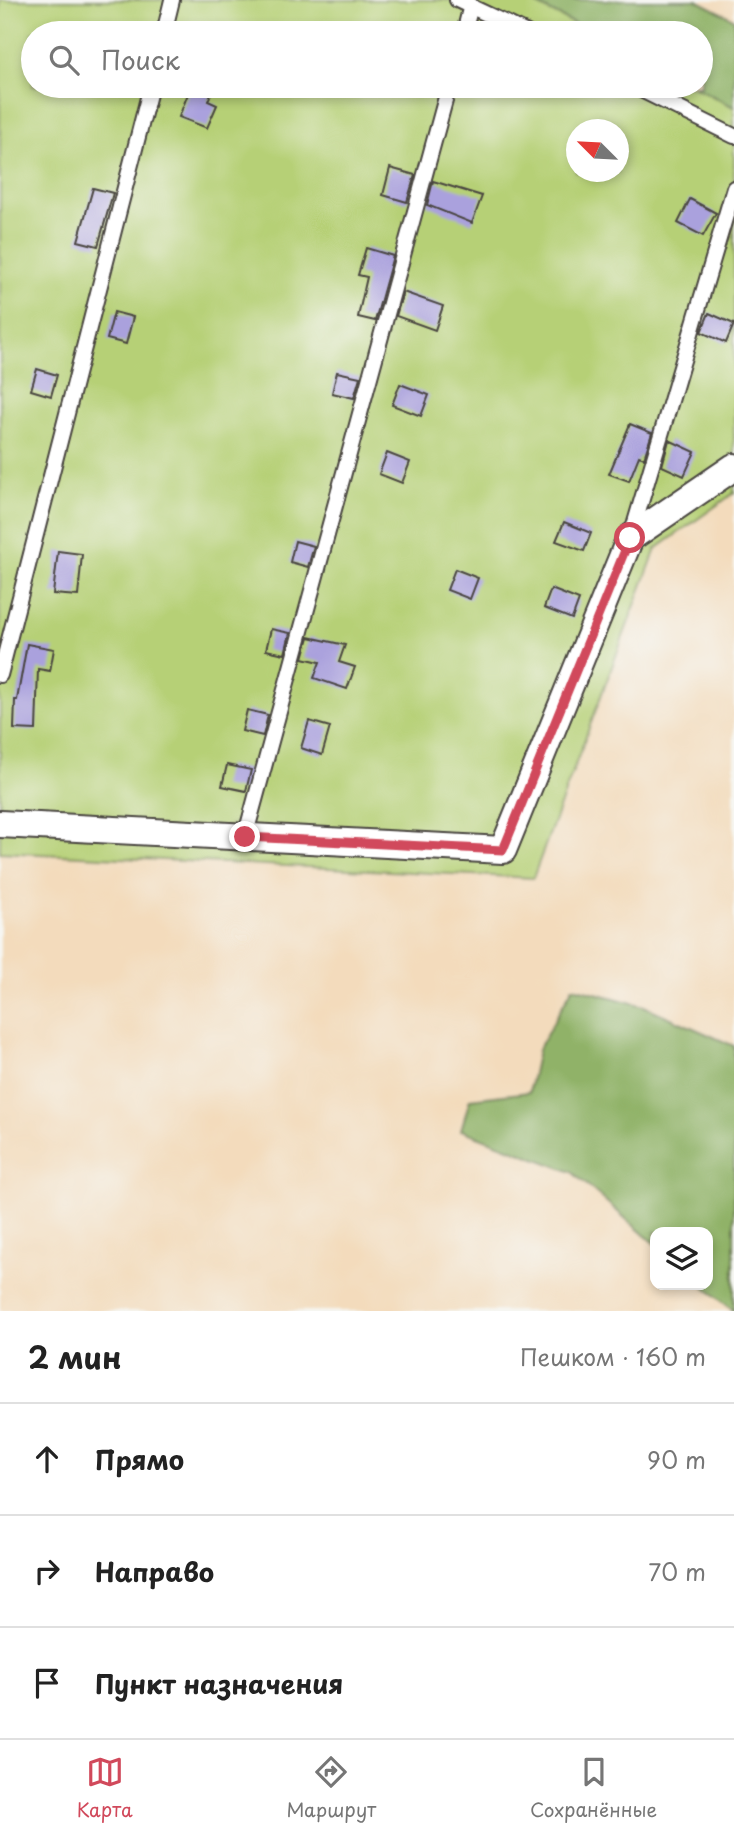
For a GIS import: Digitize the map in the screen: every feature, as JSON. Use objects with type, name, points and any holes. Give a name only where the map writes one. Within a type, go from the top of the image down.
[{"type":"street","points":[[0,824],[503,850],[630,538],[734,467]]},
{"type":"lane","points":[[167,21],[172,0]]},
{"type":"lane","points":[[464,21],[464,3],[502,21]]},
{"type":"lane","points":[[0,675],[147,98]]},
{"type":"lane","points":[[245,837],[446,98]]},
{"type":"lane","points":[[656,98],[734,136]]},
{"type":"lane","points":[[630,538],[734,188]]},
{"type":"green space","points":[[0,0],[528,0],[569,21],[21,21],[21,98],[713,96],[734,107],[734,493],[656,549],[533,878],[0,852]]},
{"type":"green space","points":[[528,0],[697,0],[734,19],[734,107],[713,96],[713,21],[569,21]]},
{"type":"green space","points":[[573,987],[644,1006],[734,1046],[734,1311],[708,1290],[713,1290],[713,1227],[650,1227],[650,1240],[572,1172],[461,1130],[470,1099],[529,1092],[538,1050]]},
{"type":"building","points":[[186,98],[209,98],[208,101],[217,105],[207,128],[179,117]]},
{"type":"building","points":[[390,168],[415,175],[407,202],[383,195]]},
{"type":"building","points":[[433,181],[482,196],[472,223],[427,205]]},
{"type":"building","points":[[93,188],[113,193],[98,246],[78,241]]},
{"type":"building","points":[[690,199],[716,213],[703,236],[678,223]]},
{"type":"building","points":[[366,248],[393,256],[375,321],[358,317],[367,277],[358,275]]},
{"type":"building","points":[[403,292],[443,306],[435,330],[396,316]]},
{"type":"building","points":[[114,312],[133,317],[126,344],[107,339]]},
{"type":"building","points":[[709,313],[734,324],[726,343],[701,332]]},
{"type":"building","points":[[37,369],[57,375],[51,396],[31,390]]},
{"type":"building","points":[[337,372],[360,377],[354,398],[332,393]]},
{"type":"building","points":[[400,384],[429,395],[421,416],[392,405]]},
{"type":"building","points":[[630,424],[652,433],[644,458],[639,456],[629,481],[609,474]]},
{"type":"building","points":[[669,440],[695,452],[684,476],[662,466]]},
{"type":"building","points":[[387,453],[410,462],[402,483],[379,474]]},
{"type":"building","points":[[564,522],[591,533],[584,551],[556,541]]},
{"type":"building","points":[[295,541],[314,546],[308,567],[290,562]]},
{"type":"building","points":[[58,551],[82,554],[78,596],[53,594]]},
{"type":"building","points":[[455,569],[478,578],[470,599],[447,590]]},
{"type":"building","points":[[551,589],[579,600],[572,619],[544,608]]},
{"type":"building","points":[[271,629],[290,633],[285,654],[266,650]]},
{"type":"building","points":[[309,637],[345,645],[339,662],[355,667],[347,689],[314,678],[320,662],[303,658]]},
{"type":"building","points":[[27,644],[54,649],[50,671],[38,669],[36,730],[14,729],[15,700]]},
{"type":"building","points":[[247,710],[268,715],[263,736],[242,731]]},
{"type":"building","points":[[309,721],[330,727],[322,755],[301,748]]},
{"type":"building","points":[[227,765],[251,770],[246,791],[222,786]]},
{"type":"route","points":[[245,837],[503,850],[630,538]]}]
